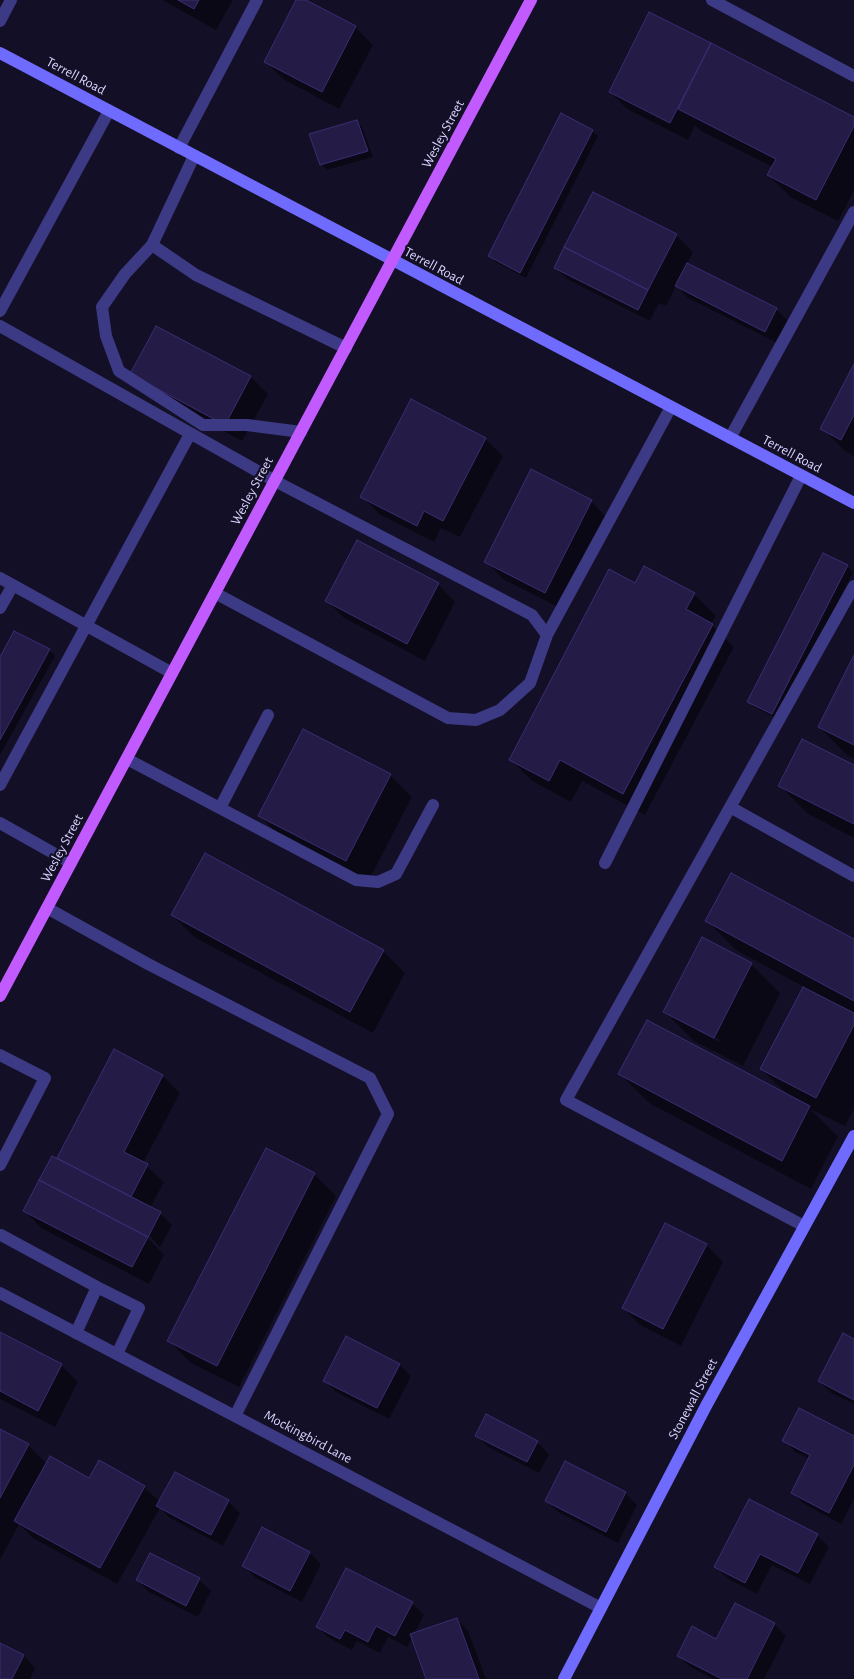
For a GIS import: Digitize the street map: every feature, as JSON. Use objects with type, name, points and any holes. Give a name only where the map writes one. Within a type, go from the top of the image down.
[{"type":"main road","name":"Wesley Street","points":[[0,996],[531,0]]},
{"type":"street","points":[[0,21],[11,0]]},
{"type":"street","points":[[179,148],[257,0]]},
{"type":"street","points":[[712,0],[854,76]]},
{"type":"street","name":"Terrell Road","points":[[0,53],[854,503]]},
{"type":"street","points":[[0,311],[110,111]]},
{"type":"street","points":[[194,156],[152,245],[125,274],[102,307],[106,336],[119,371],[203,425],[247,425],[301,432]]},
{"type":"street","points":[[730,438],[854,212]]},
{"type":"street","points":[[152,245],[196,275],[346,348]]},
{"type":"street","points":[[0,326],[274,482],[532,615],[548,635]]},
{"type":"street","points":[[215,593],[448,718],[476,720],[500,710],[530,683],[548,635],[671,407]]},
{"type":"street","points":[[0,785],[190,434]]},
{"type":"street","points":[[605,862],[801,476]]},
{"type":"street","points":[[0,578],[172,673]]},
{"type":"street","points":[[0,608],[13,585]]},
{"type":"street","points":[[804,1226],[566,1100],[854,586]]},
{"type":"street","points":[[220,808],[268,715]]},
{"type":"street","points":[[127,759],[356,880],[378,882],[396,874],[433,805]]},
{"type":"street","points":[[730,807],[854,876]]},
{"type":"street","points":[[0,823],[71,863]]},
{"type":"street","points":[[47,908],[148,964],[370,1078],[388,1114],[235,1416]]},
{"type":"street","points":[[0,1055],[45,1078],[0,1165]]},
{"type":"street","name":"Stonewall Street","points":[[564,1679],[706,1406],[854,1136]]},
{"type":"street","points":[[0,1236],[139,1308],[117,1354]]},
{"type":"street","points":[[76,1333],[97,1287]]},
{"type":"street","name":"Mockingbird Lane","points":[[0,1293],[601,1608]]},
{"type":"building","points":[[178,0],[199,0],[194,9]]},
{"type":"building","points":[[296,0],[306,0],[356,26],[322,92],[264,62]]},
{"type":"building","points":[[649,12],[711,43],[670,123],[609,92]]},
{"type":"building","points":[[711,43],[854,117],[854,126],[816,200],[767,175],[776,159],[678,109]]},
{"type":"building","points":[[561,113],[593,130],[520,273],[488,256]]},
{"type":"building","points":[[357,120],[368,151],[320,165],[309,134]]},
{"type":"building","points":[[593,192],[677,234],[648,290],[564,247]]},
{"type":"building","points":[[564,247],[648,290],[638,310],[554,268]]},
{"type":"building","points":[[687,263],[777,308],[765,332],[675,286]]},
{"type":"building","points":[[156,326],[251,376],[225,425],[130,374]]},
{"type":"building","points":[[854,364],[854,415],[841,440],[820,429]]},
{"type":"building","points":[[411,399],[486,438],[443,521],[424,511],[417,526],[360,497]]},
{"type":"building","points":[[531,469],[592,500],[545,593],[484,562]]},
{"type":"building","points":[[357,540],[439,583],[407,644],[325,601]]},
{"type":"building","points":[[823,553],[848,565],[772,714],[747,702]]},
{"type":"building","points":[[644,566],[695,593],[686,609],[713,624],[623,794],[560,760],[549,781],[509,760],[609,569],[635,583]]},
{"type":"building","points":[[14,631],[50,649],[0,740],[0,657]]},
{"type":"building","points":[[854,655],[854,745],[818,727]]},
{"type":"building","points":[[303,729],[391,774],[346,861],[258,816]]},
{"type":"building","points":[[802,739],[854,765],[854,824],[778,786]]},
{"type":"building","points":[[205,853],[384,950],[350,1012],[171,915]]},
{"type":"building","points":[[731,873],[854,939],[854,1001],[705,921]]},
{"type":"building","points":[[702,937],[752,963],[714,1038],[663,1012]]},
{"type":"building","points":[[803,987],[854,1013],[854,1025],[816,1098],[760,1069]]},
{"type":"building","points":[[647,1020],[810,1106],[782,1161],[618,1074]]},
{"type":"building","points":[[114,1049],[163,1075],[124,1152],[148,1164],[131,1197],[57,1158]]},
{"type":"building","points":[[266,1148],[315,1173],[217,1366],[167,1341]]},
{"type":"building","points":[[52,1156],[161,1212],[148,1237],[39,1180]]},
{"type":"building","points":[[39,1180],[148,1237],[132,1267],[23,1211]]},
{"type":"building","points":[[665,1223],[707,1244],[663,1329],[622,1308]]},
{"type":"building","points":[[0,1332],[62,1364],[38,1411],[0,1391]]},
{"type":"building","points":[[843,1333],[854,1339],[854,1400],[818,1381]]},
{"type":"building","points":[[346,1336],[400,1364],[377,1408],[323,1381]]},
{"type":"building","points":[[799,1408],[854,1436],[854,1465],[829,1513],[791,1493],[810,1455],[782,1441]]},
{"type":"building","points":[[486,1414],[538,1441],[527,1462],[475,1436]]},
{"type":"building","points":[[0,1429],[29,1444],[0,1498]]},
{"type":"building","points":[[50,1456],[89,1478],[99,1460],[145,1486],[100,1568],[14,1521]]},
{"type":"building","points":[[565,1461],[626,1492],[606,1532],[545,1501]]},
{"type":"building","points":[[175,1472],[229,1500],[211,1535],[156,1506]]},
{"type":"building","points":[[749,1499],[818,1534],[798,1573],[760,1554],[745,1583],[714,1567]]},
{"type":"building","points":[[262,1527],[310,1552],[290,1591],[242,1566]]},
{"type":"building","points":[[150,1553],[200,1578],[186,1606],[136,1580]]},
{"type":"building","points":[[346,1568],[413,1602],[395,1636],[376,1626],[368,1642],[345,1630],[340,1639],[316,1627]]},
{"type":"building","points":[[735,1603],[775,1623],[747,1679],[722,1679],[677,1656],[692,1626],[716,1639]]},
{"type":"building","points":[[457,1618],[479,1679],[426,1679],[410,1634]]},
{"type":"building","points":[[0,1643],[24,1655],[12,1679],[0,1679]]}]
